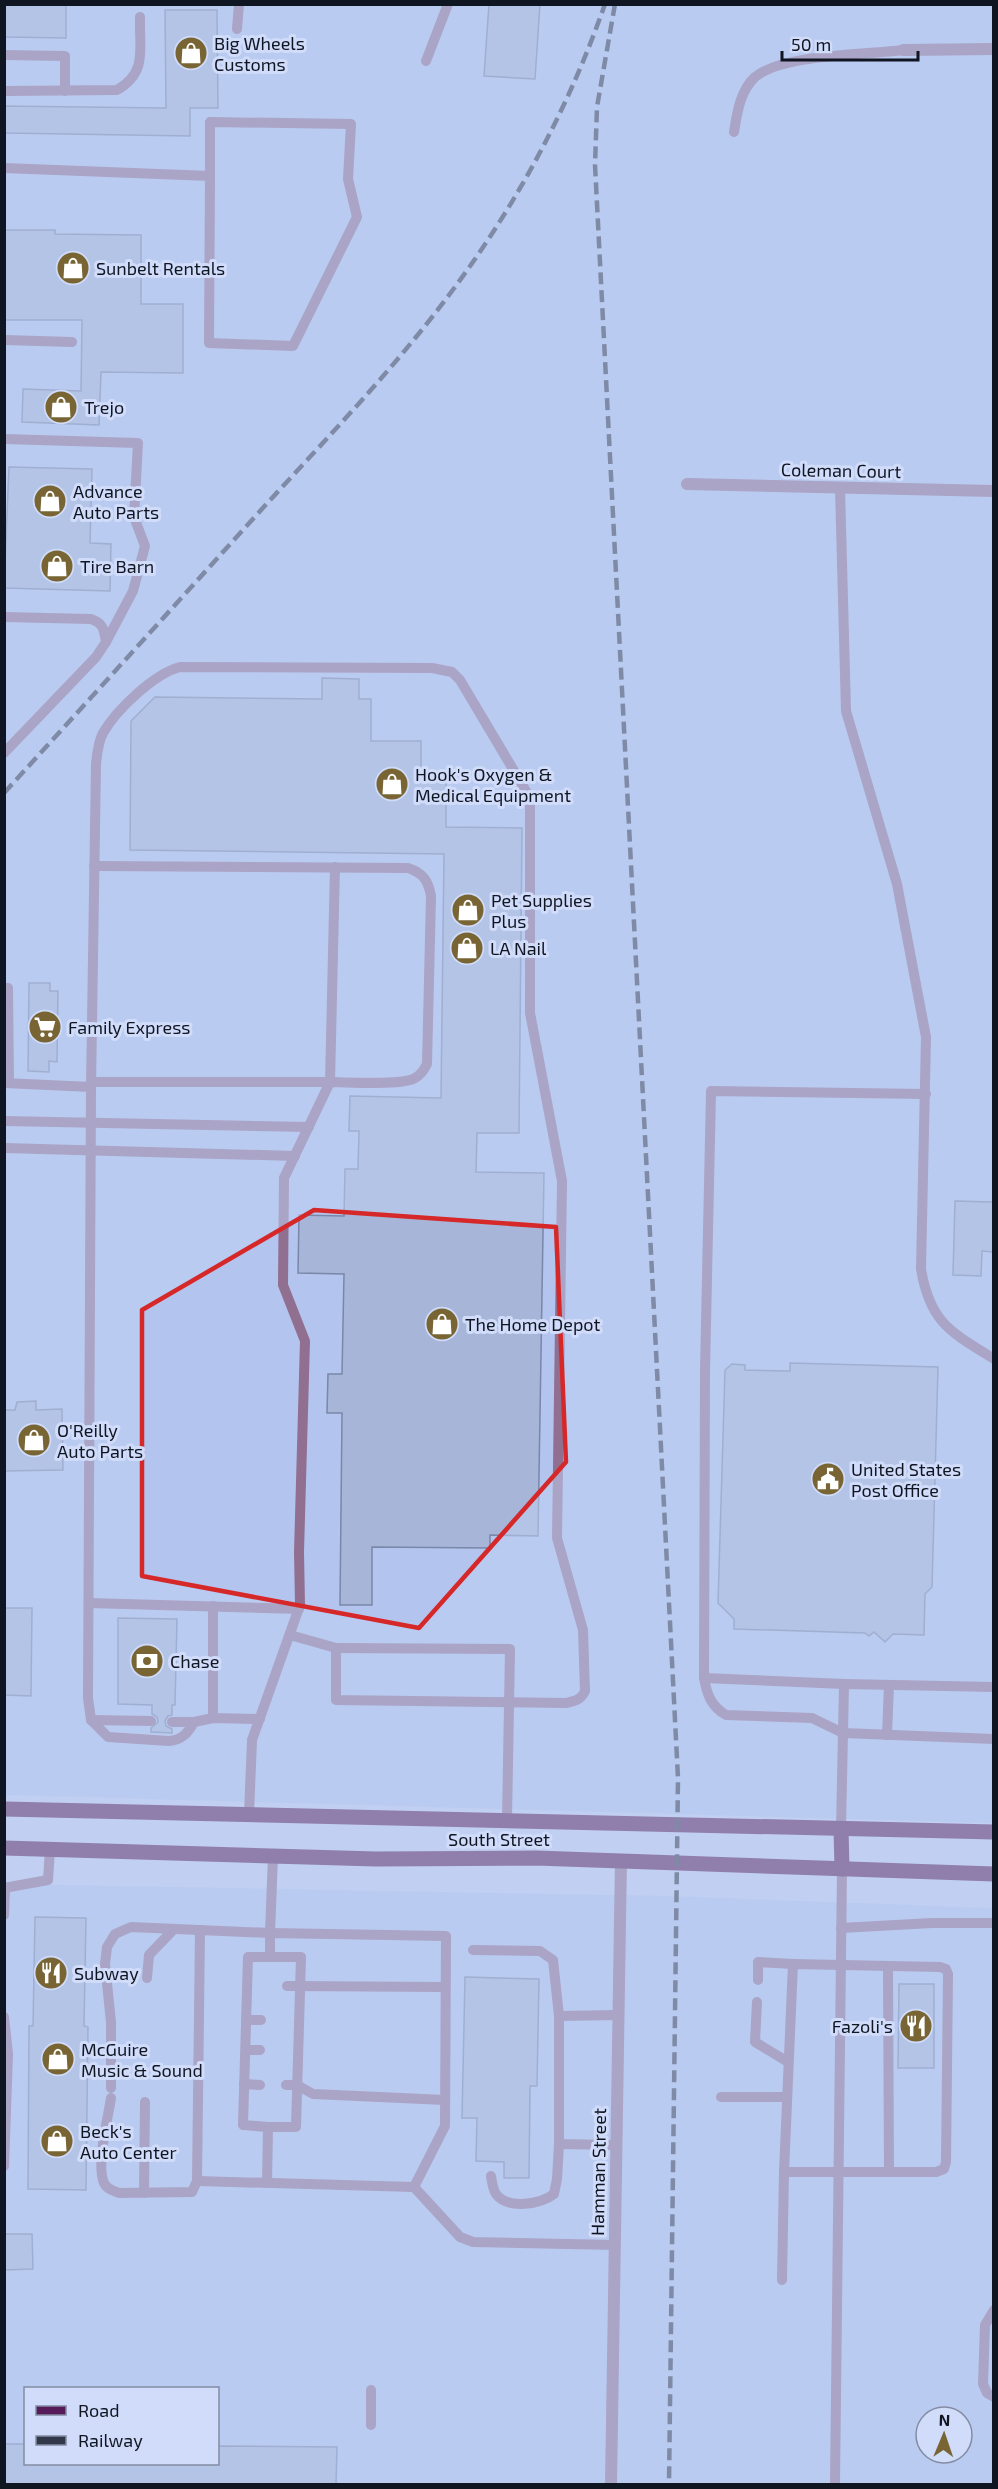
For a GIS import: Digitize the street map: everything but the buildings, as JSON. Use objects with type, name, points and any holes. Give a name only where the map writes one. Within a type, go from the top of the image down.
[{"type":"main road","name":"South Street","points":[[4,1809],[993,1832]]},
{"type":"main road","points":[[841,1829],[842,1869]]},
{"type":"main road","name":"South Street","points":[[4,1848],[376,1859],[621,1860],[993,1874]]},
{"type":"street","points":[[903,50],[993,49]]},
{"type":"street","name":"Coleman Court","points":[[687,484],[993,491]]},
{"type":"street","name":"Hamman Street","points":[[611,2484],[621,1860]]},
{"type":"lane","points":[[237,29],[238,4]]},
{"type":"lane","points":[[426,61],[448,4]]},
{"type":"lane","points":[[4,91],[117,90],[130,82],[139,70],[140,17]]},
{"type":"lane","points":[[734,132],[737,110],[744,93],[754,78],[769,68],[793,61],[903,50]]},
{"type":"lane","points":[[4,55],[65,56],[65,90]]},
{"type":"lane","points":[[210,122],[351,124],[348,178],[357,218],[293,346],[208,343],[210,176],[210,122]]},
{"type":"lane","points":[[4,168],[210,176]]},
{"type":"lane","points":[[4,339],[72,342]]},
{"type":"lane","points":[[4,439],[138,443],[134,517],[145,546],[133,591],[96,657],[4,753]]},
{"type":"lane","points":[[840,488],[846,711],[897,884],[926,1037],[921,1269],[924,1289],[930,1306],[942,1322],[959,1338],[993,1359]]},
{"type":"lane","points":[[4,617],[91,619],[99,621],[104,628],[106,642]]},
{"type":"lane","points":[[194,1722],[184,1736],[170,1741],[108,1737],[91,1720],[88,1698],[90,1123],[96,764],[102,734],[117,714],[160,675],[180,667],[443,668],[452,672],[460,680],[526,791],[530,803],[530,1013],[562,1180],[557,1538],[584,1630],[585,1691],[576,1701],[336,1700],[336,1648]]},
{"type":"lane","points":[[6,994],[7,1083],[400,1082],[414,1079],[427,1064],[431,896],[425,878],[418,871],[408,868],[94,866]]},
{"type":"lane","points":[[249,1814],[252,1740],[299,1609],[305,1341],[283,1285],[284,1178],[330,1082],[336,867]]},
{"type":"lane","points":[[926,1094],[711,1091],[706,1336],[704,1678],[707,1696],[717,1710],[726,1715],[812,1718],[843,1733],[993,1739]]},
{"type":"lane","points":[[4,1121],[309,1127]]},
{"type":"lane","points":[[4,1148],[295,1156]]},
{"type":"lane","points":[[88,1603],[299,1609]]},
{"type":"lane","points":[[213,1606],[213,1718]]},
{"type":"lane","points":[[290,1635],[336,1648],[510,1649],[507,1820]]},
{"type":"lane","points":[[704,1678],[993,1687]]},
{"type":"lane","points":[[841,1829],[844,1684]]},
{"type":"lane","points":[[886,1735],[889,1685]]},
{"type":"lane","points":[[172,1722],[194,1722],[213,1718],[260,1719]]},
{"type":"lane","points":[[91,1720],[151,1721]]},
{"type":"lane","points":[[4,1915],[5,1888],[48,1880],[50,1850]]},
{"type":"lane","points":[[270,1957],[273,1856]]},
{"type":"lane","points":[[835,2484],[842,1869]]},
{"type":"lane","points":[[842,1928],[932,1923],[993,1923]]},
{"type":"lane","points":[[200,1930],[197,2181],[192,2193],[119,2193],[110,2190],[104,2183],[102,2154],[111,2093],[111,2022],[105,1964],[107,1947],[115,1934],[131,1927],[200,1930],[270,1934],[446,1936],[445,2126],[414,2187]]},
{"type":"lane","points":[[147,1978],[149,1955],[174,1929]]},
{"type":"lane","points":[[473,1950],[540,1951],[553,1960],[559,2016],[559,2144],[554,2194],[545,2201],[530,2204],[503,2200],[495,2194],[491,2176]]},
{"type":"lane","points":[[248,1957],[301,1957],[300,1985],[296,2127],[243,2125],[248,1957]]},
{"type":"lane","points":[[758,1980],[758,1962],[940,1967],[946,1969],[948,1974],[946,2162],[944,2169],[936,2172],[784,2172]]},
{"type":"lane","points":[[782,2280],[793,1964]]},
{"type":"lane","points":[[888,1967],[889,2172]]},
{"type":"lane","points":[[248,1986],[260,1986]]},
{"type":"lane","points":[[287,1986],[445,1987]]},
{"type":"lane","points":[[757,2002],[755,2042],[789,2062]]},
{"type":"lane","points":[[559,2016],[618,2015]]},
{"type":"lane","points":[[4,2017],[6,2054],[4,2166]]},
{"type":"lane","points":[[246,2020],[261,2020]]},
{"type":"lane","points":[[287,2020],[299,2020]]},
{"type":"lane","points":[[246,2050],[260,2050]]},
{"type":"lane","points":[[287,2050],[298,2050]]},
{"type":"lane","points":[[244,2084],[260,2085]]},
{"type":"lane","points":[[285,2085],[297,2085],[313,2094],[445,2100]]},
{"type":"lane","points":[[721,2097],[787,2097]]},
{"type":"lane","points":[[144,2193],[145,2102]]},
{"type":"lane","points":[[267,2183],[268,2127]]},
{"type":"lane","points":[[559,2144],[616,2145]]},
{"type":"lane","points":[[197,2181],[414,2187],[460,2236],[473,2242],[615,2245]]},
{"type":"lane","points":[[993,2310],[985,2325],[983,2384],[987,2393],[993,2397]]},
{"type":"lane","points":[[371,2390],[371,2425]]},
{"type":"highlighted area","points":[[314,1210],[556,1227],[566,1462],[419,1628],[142,1576],[142,1310]]},
{"type":"shaded area","points":[[5,5],[993,5],[993,1823],[5,1795]]},
{"type":"shaded area","points":[[5,1884],[666,1896],[993,1908],[993,2484],[5,2484]]},
{"type":"railway","points":[[4,793],[359,403],[430,320],[476,258],[539,154],[575,80],[605,4]]},
{"type":"railway","points":[[615,4],[597,107],[595,165],[678,1778],[669,2484]]},
{"type":"place","name":"Big Wheels Customs","points":[[191,53]]},
{"type":"place","name":"Sunbelt Rentals","points":[[73,268]]},
{"type":"place","name":"Trejo","points":[[61,407]]},
{"type":"place","name":"Advance Auto Parts","points":[[50,501]]},
{"type":"place","name":"Tire Barn","points":[[57,566]]},
{"type":"place","name":"Hook's Oxygen & Medical Equipment","points":[[392,784]]},
{"type":"place","name":"Pet Supplies Plus","points":[[468,910]]},
{"type":"place","name":"LA Nail","points":[[467,948]]},
{"type":"place","name":"Family Express","points":[[45,1027]]},
{"type":"place","name":"The Home Depot","points":[[442,1324]]},
{"type":"place","name":"O'Reilly Auto Parts","points":[[34,1440]]},
{"type":"place","name":"United States Post Office","points":[[828,1479]]},
{"type":"place","name":"Chase","points":[[147,1661]]},
{"type":"place","name":"Subway","points":[[51,1973]]},
{"type":"place","name":"Fazoli's","points":[[916,2026]]},
{"type":"place","name":"McGuire Music & Sound","points":[[58,2059]]},
{"type":"place","name":"Beck's Auto Center","points":[[57,2141]]}]
